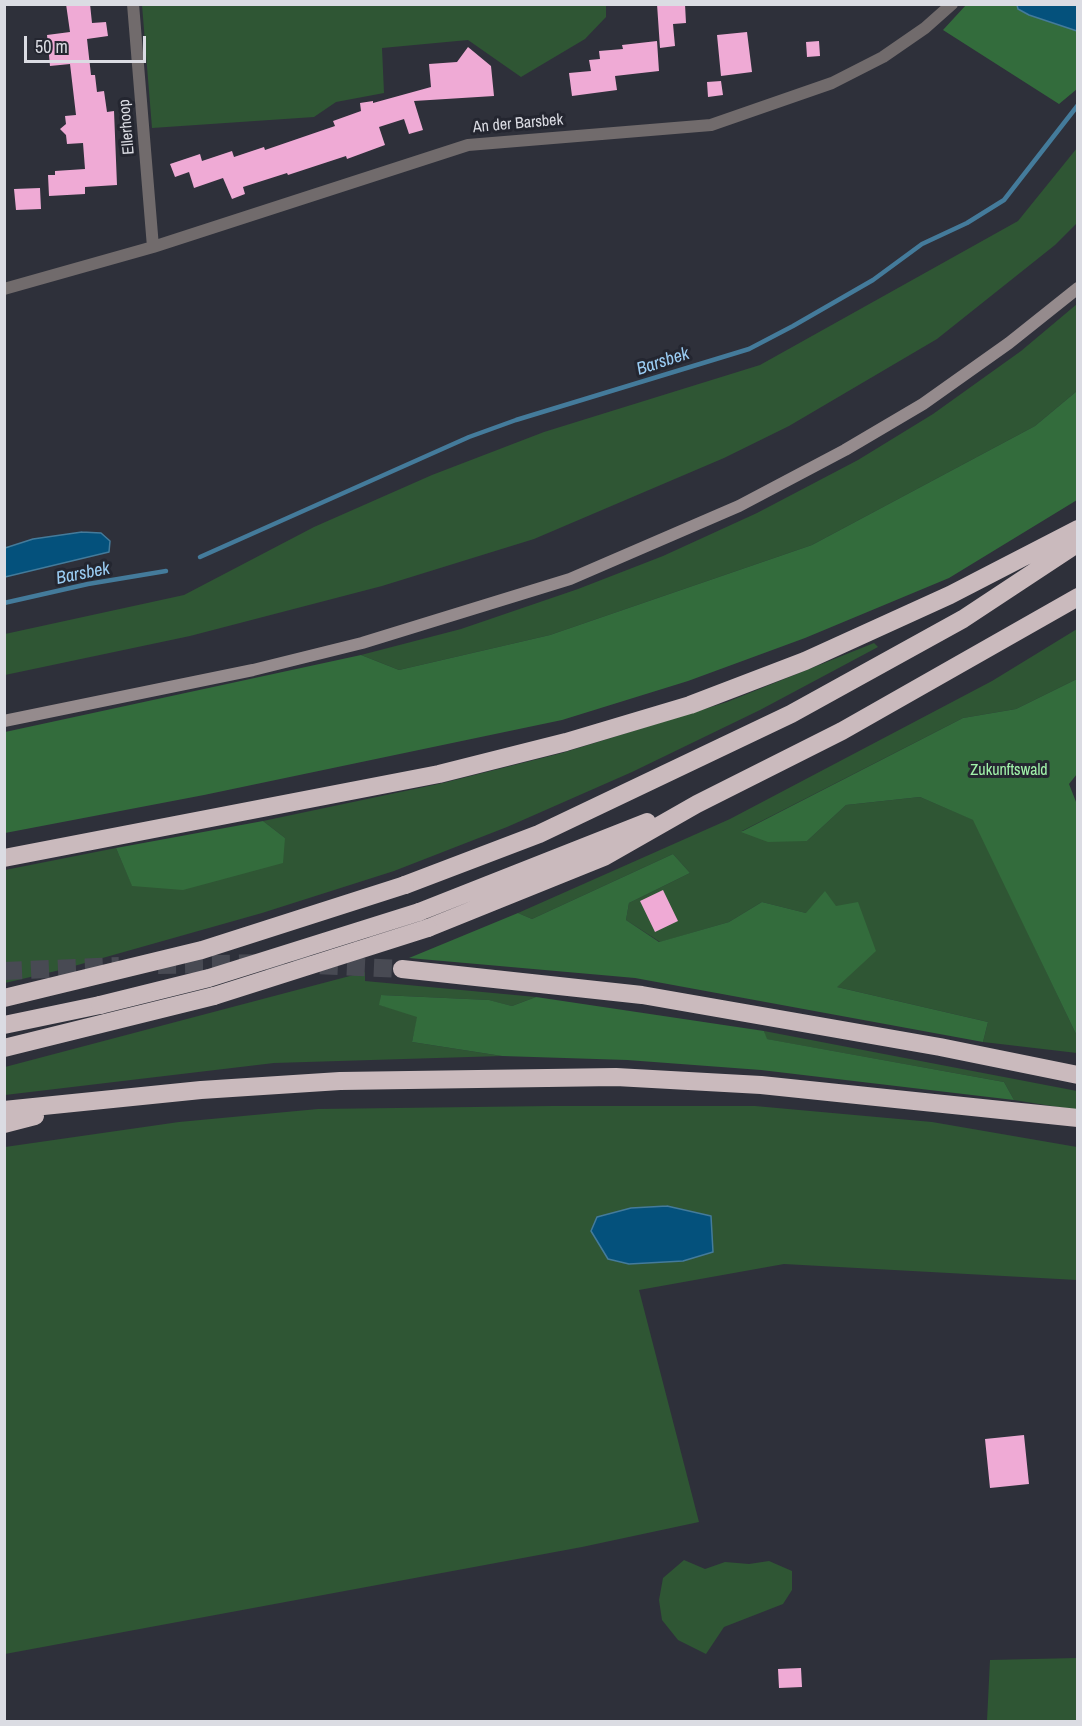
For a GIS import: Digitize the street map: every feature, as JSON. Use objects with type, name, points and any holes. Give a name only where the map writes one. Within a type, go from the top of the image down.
[{"type":"highway","points":[[4,858],[439,774],[566,742],[678,709],[815,657],[950,595],[1077,529]]},
{"type":"highway","points":[[4,998],[202,950],[405,885],[539,834],[678,770],[791,714],[963,619],[1077,543]]},
{"type":"highway","points":[[4,1048],[214,996],[604,856],[697,804],[842,731],[1077,597]]},
{"type":"highway","points":[[4,1025],[100,1005],[423,920]]},
{"type":"highway","points":[[402,969],[642,995],[940,1047],[1077,1075]]},
{"type":"highway","points":[[4,1110],[201,1090],[340,1081],[616,1077],[761,1085],[1077,1118]]},
{"type":"highway","points":[[4,1124],[103,1100]]},
{"type":"main road","points":[[4,721],[253,670],[362,643],[570,579],[739,506],[845,450],[924,404],[1010,343],[1077,288]]},
{"type":"street","name":"Ellerhoop","points":[[133,4],[153,247]]},
{"type":"street","name":"An der Barsbek","points":[[4,289],[153,247],[468,144],[711,126],[832,83],[883,57],[925,28],[952,4]]},
{"type":"green space","points":[[1017,4],[1018,9],[1029,15],[1077,31],[1077,89],[1059,104],[943,30],[966,5]]},
{"type":"green space","points":[[142,5],[606,5],[606,17],[585,39],[521,77],[468,40],[382,48],[384,93],[336,102],[314,117],[152,128]]},
{"type":"green space","points":[[1077,148],[1077,223],[1055,245],[937,339],[789,426],[724,458],[534,539],[382,586],[190,636],[5,675],[5,634],[184,595],[314,527],[432,475],[544,432],[760,365],[1018,221]]},
{"type":"green space","points":[[1077,304],[1077,391],[1035,426],[812,545],[550,635],[399,670],[361,655],[461,629],[578,589],[663,556],[757,513],[858,460],[933,414],[1021,351]]},
{"type":"green space","points":[[1077,391],[1077,500],[949,578],[805,638],[688,681],[562,720],[204,795],[5,833],[5,732],[361,655],[399,670],[550,635],[812,545],[1035,426]]},
{"type":"green space","points":[[1077,629],[1077,679],[1016,709],[963,718],[742,831],[807,841],[846,805],[920,797],[974,820],[1077,1036],[1077,1053],[983,1042],[988,1022],[837,987],[806,913],[762,902],[729,922],[660,942],[626,920],[629,903],[690,873],[673,854],[532,919],[518,913],[730,819],[992,681]]},
{"type":"green space","points":[[874,643],[878,647],[760,710],[632,772],[507,827],[394,871],[262,913],[60,970],[5,983],[5,870],[116,848],[132,885],[285,838],[263,821],[443,783],[562,753],[727,702]]},
{"type":"green space","name":"Zukunftswald","points":[[1077,679],[1077,774],[1069,784],[1078,807],[1077,1036],[973,820],[920,797],[846,805],[807,841],[768,842],[741,832],[963,718],[1016,709]]},
{"type":"green space","points":[[263,821],[285,838],[283,863],[183,890],[132,886],[116,848]]},
{"type":"green space","points":[[673,854],[690,873],[629,903],[626,920],[659,942],[729,922],[762,902],[806,913],[825,891],[836,906],[858,902],[876,951],[837,987],[988,1022],[983,1042],[635,978],[409,958],[518,913],[532,919]]},
{"type":"green space","points":[[365,972],[365,981],[536,997],[512,1006],[488,1000],[381,995],[380,1005],[418,1016],[412,1042],[502,1056],[274,1063],[5,1095],[5,1067]]},
{"type":"green space","points":[[381,995],[489,1000],[512,1006],[536,997],[764,1031],[767,1039],[1004,1082],[1014,1100],[761,1070],[627,1060],[502,1056],[412,1042],[417,1017],[379,1005]]},
{"type":"green space","points":[[764,1031],[1077,1091],[1077,1110],[1014,1100],[1004,1082],[766,1039]]},
{"type":"green space","points":[[755,1106],[932,1122],[1077,1147],[1077,1280],[784,1264],[639,1290],[699,1522],[582,1547],[5,1654],[5,1147],[179,1122],[318,1109]]},
{"type":"green space","points":[[684,1560],[705,1569],[725,1562],[749,1564],[769,1561],[792,1571],[792,1590],[783,1604],[724,1627],[706,1654],[678,1640],[662,1620],[659,1600],[663,1578]]},
{"type":"green space","points":[[1077,1658],[1077,1721],[987,1721],[990,1660]]},
{"type":"water","points":[[1017,5],[1077,5],[1077,31],[1029,15],[1018,9]]},
{"type":"water","points":[[82,532],[101,533],[110,541],[109,552],[5,577],[5,548],[33,539]]},
{"type":"water","points":[[667,1206],[711,1216],[713,1252],[683,1261],[629,1264],[608,1259],[591,1231],[597,1217],[631,1208]]},
{"type":"building","points":[[66,4],[90,4],[92,23],[106,22],[108,36],[87,39],[91,75],[95,75],[97,92],[104,91],[107,112],[114,111],[117,185],[85,187],[85,194],[49,196],[48,175],[55,175],[55,171],[85,169],[83,143],[67,144],[66,135],[60,129],[66,124],[65,116],[76,115],[70,64],[50,66],[47,35],[70,32]]},
{"type":"building","points":[[657,4],[685,4],[686,23],[673,24],[675,46],[660,48]]},
{"type":"building","points":[[747,32],[752,72],[721,76],[717,35]]},
{"type":"building","points":[[657,41],[659,71],[615,76],[617,90],[572,96],[569,73],[591,71],[589,60],[600,59],[599,51],[623,49],[622,45]]},
{"type":"building","points":[[819,41],[820,56],[807,57],[806,42]]},
{"type":"building","points":[[468,47],[491,66],[494,96],[414,101],[423,130],[409,134],[404,119],[379,127],[385,145],[347,159],[346,156],[243,187],[245,194],[232,199],[223,178],[194,188],[189,172],[175,177],[170,164],[200,154],[202,161],[232,151],[234,157],[264,147],[265,150],[335,126],[333,121],[361,111],[360,103],[373,101],[373,103],[431,87],[429,64],[457,62]]},
{"type":"building","points":[[721,81],[723,95],[708,97],[707,82]]},
{"type":"building","points":[[40,188],[41,209],[16,210],[14,189]]},
{"type":"building","points":[[663,890],[678,921],[655,932],[640,901]]},
{"type":"building","points":[[1024,1435],[1029,1484],[990,1488],[985,1439]]},
{"type":"building","points":[[801,1668],[802,1687],[779,1688],[778,1669]]},
{"type":"waterway","name":"Barsbek","points":[[200,557],[469,437],[516,420],[749,349],[873,280],[922,244],[967,223],[1004,200],[1078,105]]},
{"type":"waterway","name":"Barsbek","points":[[4,603],[88,584],[166,571]]},
{"type":"tunnel","points":[[158,965],[274,963],[402,969]]},
{"type":"tunnel","points":[[4,971],[119,966]]}]
